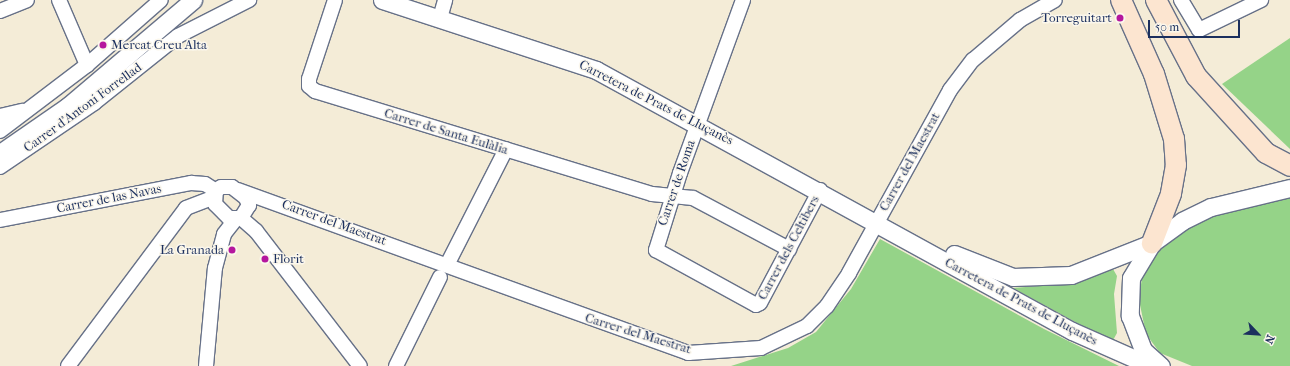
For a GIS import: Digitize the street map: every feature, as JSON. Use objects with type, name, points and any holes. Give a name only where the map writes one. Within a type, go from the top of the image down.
[{"type":"main road","points":[[1121,0],[1154,74],[1174,139],[1176,165],[1171,194],[1152,243]]},
{"type":"main road","points":[[1159,7],[1196,76],[1220,105],[1266,153],[1290,166]]},
{"type":"street","points":[[0,12],[27,0]]},
{"type":"street","points":[[60,0],[87,65]]},
{"type":"street","points":[[0,131],[87,65],[161,0]]},
{"type":"street","points":[[0,142],[52,106],[179,0]]},
{"type":"street","points":[[0,153],[68,106],[193,0]]},
{"type":"street","name":"Carrer d'Antoni Forrellad","points":[[0,167],[94,103],[178,36],[249,0]]},
{"type":"street","name":"Carrer de Santa Eulàlia","points":[[335,0],[309,86],[324,95],[652,194],[693,198],[789,249]]},
{"type":"street","name":"Carretera de Prats de Lluçanès","points":[[382,0],[596,70],[894,230],[1072,331],[1151,366]]},
{"type":"street","points":[[440,18],[446,0]]},
{"type":"street","name":"Carrer de Roma","points":[[743,0],[697,124],[656,243],[661,256],[756,305]]},
{"type":"street","name":"Carrer del Maestrat","points":[[238,190],[447,265],[595,322],[688,353],[731,352],[761,348],[807,326],[842,285],[876,221],[950,90],[973,60],[1020,20],[1055,0]]},
{"type":"street","points":[[1181,0],[1199,30],[1262,0]]},
{"type":"street","points":[[0,116],[28,110]]},
{"type":"street","points":[[447,265],[506,150]]},
{"type":"street","name":"Carrer de las Navas","points":[[0,220],[191,183],[205,184],[215,194]]},
{"type":"street","points":[[68,366],[186,208],[215,194],[227,185],[238,190],[249,205],[224,234],[215,268],[206,366]]},
{"type":"street","name":"Carretera de Prats de Lluçanès","points":[[894,230],[994,272],[1026,279],[1071,275],[1152,243],[1182,221],[1211,207],[1290,188]]},
{"type":"street","name":"Carrer dels Celtibers","points":[[756,305],[789,249],[820,190]]},
{"type":"street","points":[[215,194],[220,210],[238,219],[256,231],[360,366]]},
{"type":"street","name":"Carretera de Prats de Lluçanès","points":[[1152,243],[1131,278],[1130,316],[1143,350],[1162,366]]},
{"type":"street","points":[[396,366],[440,278]]},
{"type":"green space","points":[[1290,38],[1290,149],[1222,84]]},
{"type":"green space","points":[[1290,196],[1290,366],[1192,366],[1160,353],[1146,334],[1139,300],[1142,277],[1156,251],[1166,241],[1212,216]]},
{"type":"green space","points":[[880,239],[1044,329],[1119,366],[731,366],[788,348],[816,332],[851,289]]},
{"type":"green space","points":[[1113,269],[1117,276],[1114,294],[1117,333],[1112,342],[1013,288],[1076,283]]},
{"type":"place","name":"Torreguitart","points":[[1120,18]]},
{"type":"place","name":"Mercat Creu Alta","points":[[103,45]]},
{"type":"place","name":"La Granada","points":[[232,250]]},
{"type":"place","name":"Florit","points":[[265,259]]}]
